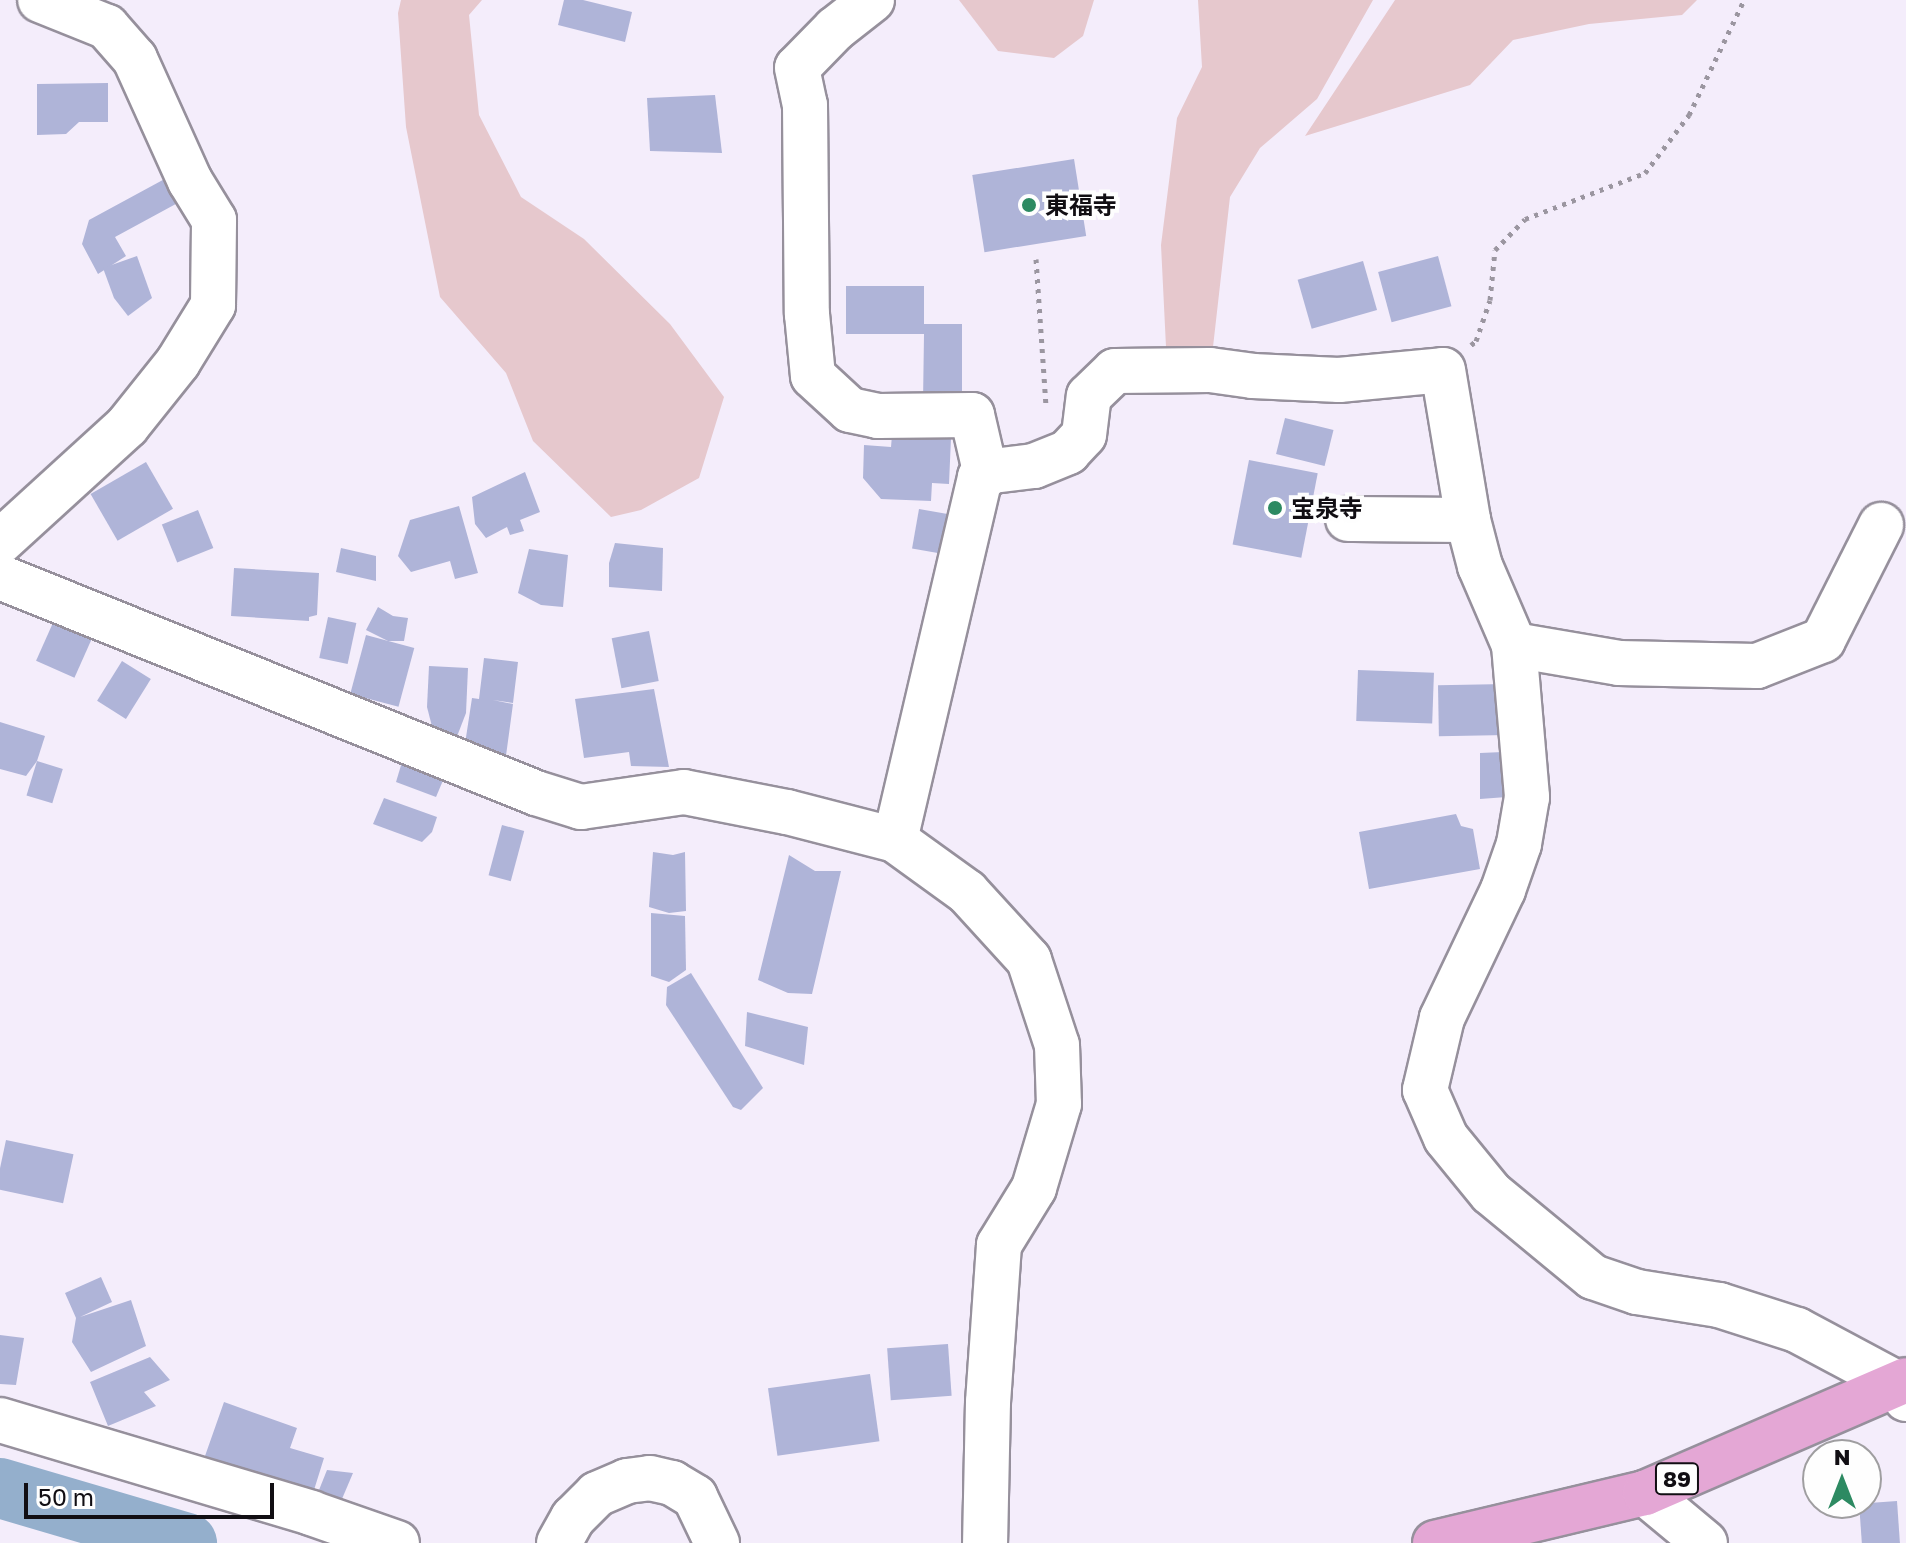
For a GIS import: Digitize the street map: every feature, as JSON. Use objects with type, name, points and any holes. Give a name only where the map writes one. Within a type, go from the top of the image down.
[{"type":"main road","name":"89","points":[[1435,1543],[1645,1493],[1903,1388]]},
{"type":"street","points":[[0,542],[127,426],[178,362],[213,305],[214,220],[190,181],[135,59],[107,27],[40,0]]},
{"type":"street","points":[[872,0],[835,29],[797,68],[805,105],[807,314],[813,376],[850,410],[878,416],[972,415],[986,475]]},
{"type":"street","points":[[895,840],[980,477],[1034,466],[1068,452],[1084,435],[1089,396],[1115,371],[1210,370],[1253,376],[1339,380],[1443,370],[1468,520],[1480,566],[1514,645],[1527,797],[1519,844],[1503,890],[1442,1018],[1425,1090],[1446,1138],[1491,1193],[1593,1277],[1637,1292],[1719,1305],[1797,1330],[1903,1388]]},
{"type":"street","points":[[1348,519],[1468,520]]},
{"type":"street","points":[[1514,645],[1619,663],[1757,666],[1823,640],[1881,525]]},
{"type":"street","points":[[0,577],[536,793],[581,807],[684,792],[787,812],[895,840],[967,892],[1029,960],[1057,1045],[1059,1104],[1034,1188],[999,1245],[988,1402],[985,1543]]},
{"type":"street","points":[[0,1420],[311,1513],[397,1543]]},
{"type":"street","points":[[559,1543],[573,1518],[597,1494],[627,1481],[650,1478],[672,1483],[695,1497],[717,1543]]},
{"type":"street","points":[[1645,1493],[1705,1543]]},
{"type":"path","points":[[1443,370],[1476,341],[1490,300],[1495,250],[1525,219],[1645,173],[1689,115],[1744,0]]},
{"type":"path","points":[[1036,259],[1047,413]]},
{"type":"shaded area","points":[[401,0],[482,0],[469,15],[479,115],[521,197],[584,239],[670,324],[724,397],[699,478],[641,510],[611,517],[533,441],[506,373],[440,297],[406,127],[398,13]]},
{"type":"shaded area","points":[[959,0],[1094,0],[1083,36],[1054,58],[998,51]]},
{"type":"shaded area","points":[[1198,0],[1373,0],[1317,99],[1260,148],[1230,197],[1213,347],[1166,347],[1161,245],[1177,118],[1202,67]]},
{"type":"shaded area","points":[[1395,0],[1697,0],[1682,15],[1589,24],[1513,40],[1470,85],[1305,136]]},
{"type":"building","points":[[564,0],[583,0],[632,12],[625,42],[558,25]]},
{"type":"building","points":[[108,83],[108,122],[79,122],[66,134],[37,135],[37,84]]},
{"type":"building","points":[[715,95],[722,153],[650,151],[647,98]]},
{"type":"building","name":"東福寺","points":[[1074,159],[1086,236],[984,252],[972,175]]},
{"type":"building","points":[[172,175],[185,199],[115,237],[126,256],[98,274],[82,244],[89,220]]},
{"type":"building","points":[[137,256],[152,298],[128,316],[114,298],[103,268]]},
{"type":"building","points":[[1438,256],[1451,306],[1392,322],[1378,272]]},
{"type":"building","points":[[1363,261],[1377,310],[1312,329],[1298,280]]},
{"type":"building","points":[[846,286],[924,286],[924,324],[962,324],[962,402],[923,402],[924,334],[846,334]]},
{"type":"building","points":[[1285,418],[1334,430],[1325,466],[1276,454]]},
{"type":"building","points":[[892,435],[951,438],[949,484],[932,483],[931,501],[881,499],[863,478],[864,445],[891,447]]},
{"type":"building","name":"宝泉寺","points":[[1249,460],[1318,473],[1301,558],[1233,544]]},
{"type":"building","points":[[146,462],[173,509],[118,541],[91,494]]},
{"type":"building","points":[[525,472],[540,512],[520,520],[524,531],[510,535],[507,527],[486,538],[475,524],[472,497]]},
{"type":"building","points":[[459,506],[478,573],[455,579],[450,561],[411,572],[398,556],[410,520]]},
{"type":"building","points":[[919,509],[960,516],[953,556],[912,548]]},
{"type":"building","points":[[198,510],[213,548],[177,563],[162,525]]},
{"type":"building","points":[[615,543],[663,548],[662,591],[609,587],[609,563]]},
{"type":"building","points":[[341,548],[376,556],[376,581],[336,572]]},
{"type":"building","points":[[529,549],[568,555],[563,607],[541,605],[518,593]]},
{"type":"building","points":[[234,568],[319,573],[317,615],[309,617],[309,621],[231,616]]},
{"type":"building","points":[[378,607],[393,616],[408,618],[404,641],[388,641],[366,630]]},
{"type":"building","points":[[56,616],[94,633],[74,678],[36,661]]},
{"type":"building","points":[[328,617],[356,623],[348,664],[319,658]]},
{"type":"building","points":[[649,631],[659,681],[621,688],[612,638]]},
{"type":"building","points":[[366,635],[414,648],[399,707],[350,694]]},
{"type":"building","points":[[484,658],[518,662],[513,703],[493,700],[513,704],[505,763],[463,757],[472,698],[479,699]]},
{"type":"building","points":[[122,661],[151,679],[126,719],[97,701]]},
{"type":"building","points":[[429,666],[468,668],[466,713],[456,739],[435,738],[427,707]]},
{"type":"building","points":[[1358,670],[1434,673],[1432,724],[1356,721]]},
{"type":"building","points":[[1506,684],[1507,735],[1439,736],[1438,685]]},
{"type":"building","points":[[654,689],[669,767],[631,766],[629,752],[584,758],[575,699]]},
{"type":"building","points":[[0,722],[45,736],[37,761],[26,776],[0,769]]},
{"type":"building","points":[[405,752],[447,771],[436,797],[396,782]]},
{"type":"building","points":[[1503,752],[1520,796],[1480,799],[1480,753]]},
{"type":"building","points":[[37,761],[63,769],[52,803],[26,795]]},
{"type":"building","points":[[384,798],[437,817],[432,832],[422,842],[373,824]]},
{"type":"building","points":[[1456,814],[1461,826],[1473,829],[1480,869],[1369,889],[1359,832]]},
{"type":"building","points":[[502,825],[524,831],[511,881],[489,875]]},
{"type":"building","points":[[653,852],[673,855],[685,852],[686,911],[669,913],[649,907]]},
{"type":"building","points":[[789,855],[815,871],[841,871],[812,994],[788,993],[758,980]]},
{"type":"building","points":[[651,913],[685,916],[686,970],[669,982],[651,976]]},
{"type":"building","points":[[691,973],[763,1088],[741,1110],[733,1107],[666,1005],[667,987]]},
{"type":"building","points":[[747,1012],[808,1027],[804,1065],[745,1046]]},
{"type":"building","points":[[6,1140],[73,1154],[63,1203],[0,1190],[0,1168]]},
{"type":"building","points":[[101,1277],[112,1302],[80,1317],[131,1300],[146,1346],[91,1372],[72,1342],[76,1318],[65,1293]]},
{"type":"building","points":[[0,1335],[24,1338],[16,1385],[0,1384]]},
{"type":"building","points":[[948,1344],[952,1396],[891,1400],[887,1348]]},
{"type":"building","points":[[150,1357],[170,1380],[144,1392],[156,1406],[108,1426],[90,1382]]},
{"type":"building","points":[[870,1374],[879,1441],[777,1456],[768,1388]]},
{"type":"building","points":[[224,1402],[297,1428],[290,1448],[324,1458],[314,1490],[205,1456]]},
{"type":"building","points":[[327,1470],[353,1473],[336,1513],[313,1505]]},
{"type":"building","points":[[1897,1501],[1900,1543],[1862,1543],[1860,1519],[1882,1519],[1882,1502]]},
{"type":"waterway","points":[[0,1488],[187,1543]]},
{"type":"place","name":"東福寺","points":[[1029,205]]},
{"type":"place","name":"宝泉寺","points":[[1275,508]]}]
